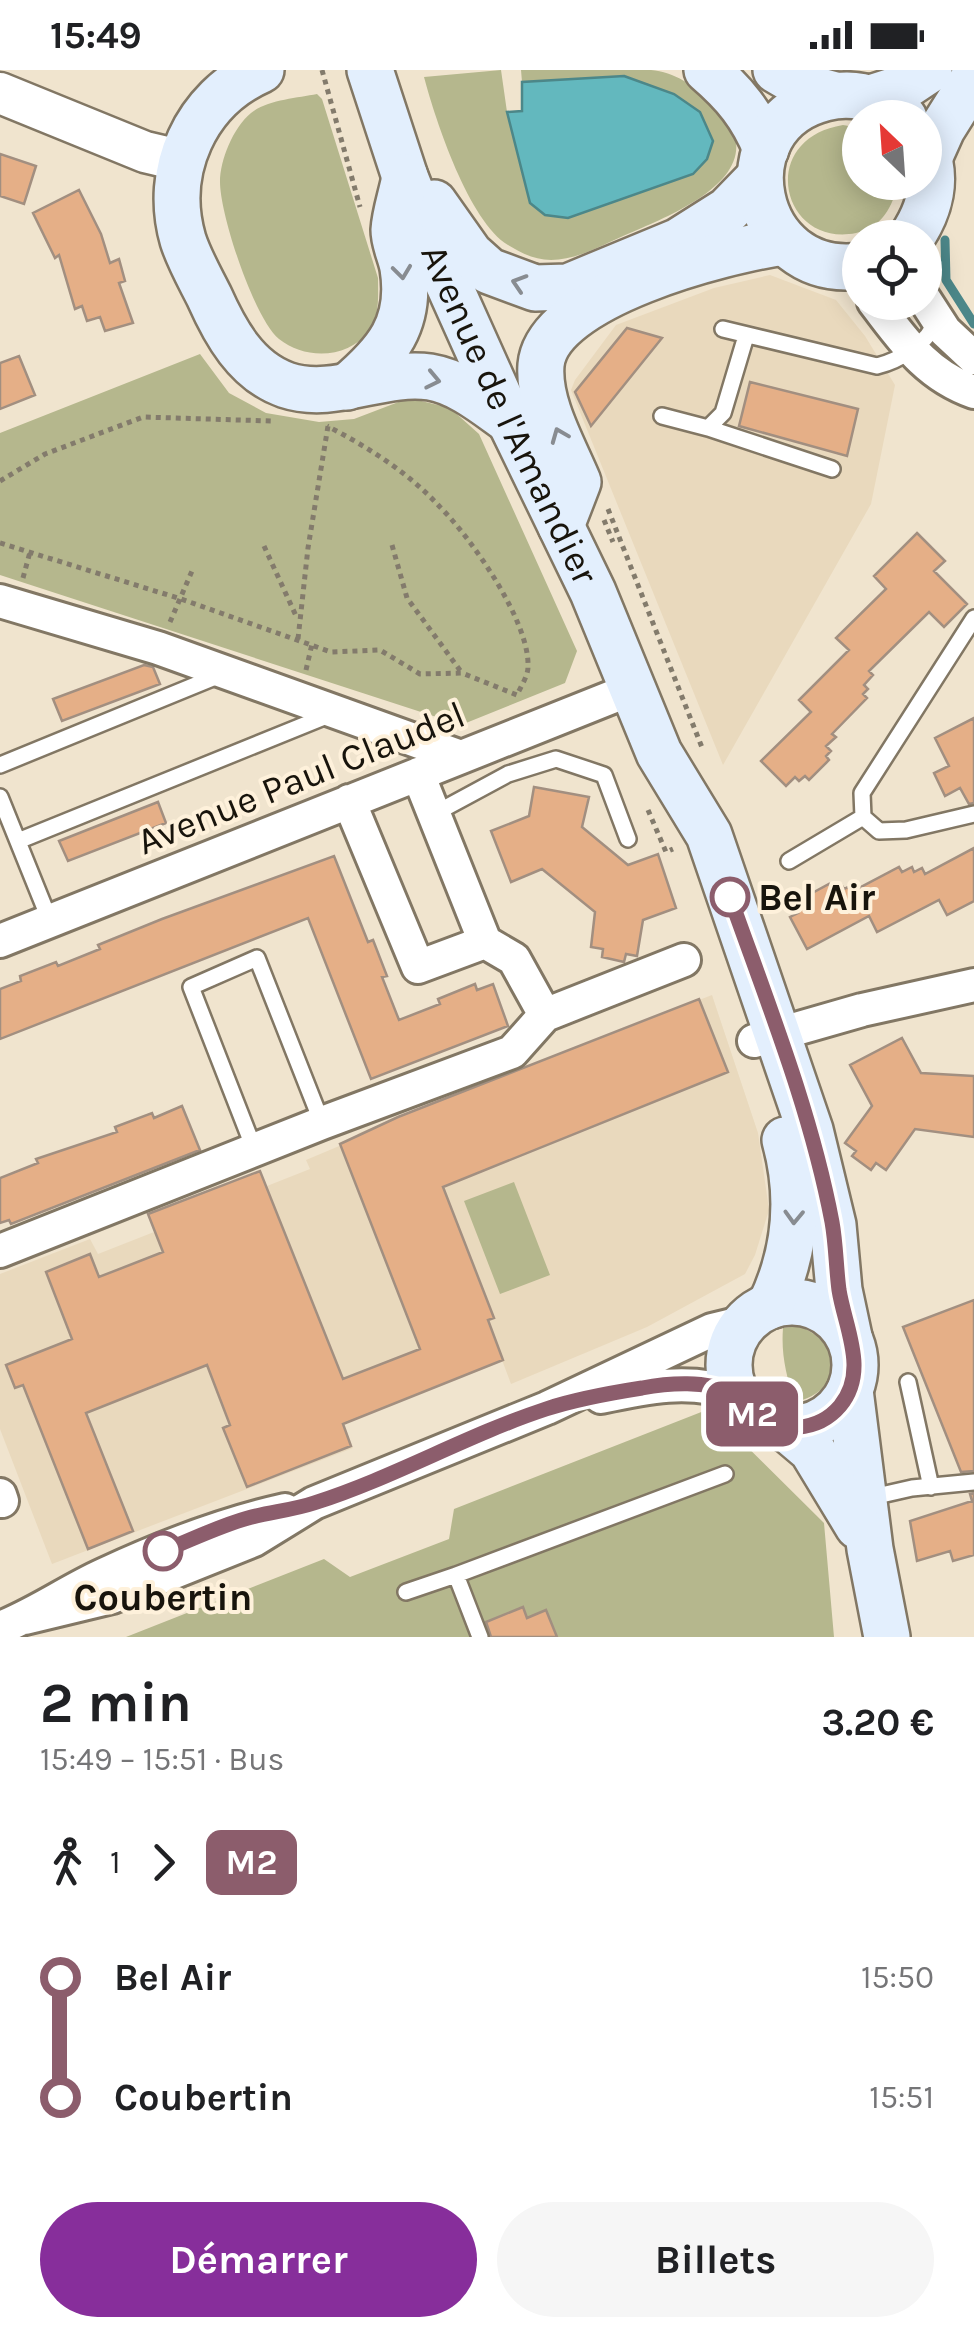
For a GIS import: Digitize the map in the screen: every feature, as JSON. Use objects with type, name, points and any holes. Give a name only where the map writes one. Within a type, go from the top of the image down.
[{"type":"main road","points":[[262,70],[213,102],[189,140],[176,187],[184,242],[238,351],[284,385],[306,389],[402,376],[430,377],[471,394],[510,420]]},
{"type":"main road","name":"Avenue de l'Amandier","points":[[370,70],[405,177],[510,420],[580,516],[632,688],[659,754],[708,835],[766,1038],[794,1188],[790,1254],[758,1314]]},
{"type":"main road","points":[[707,70],[740,100],[754,121],[762,163],[762,201],[770,224],[784,242],[814,262],[842,270]]},
{"type":"main road","points":[[776,70],[806,87],[855,100]]},
{"type":"main road","points":[[878,100],[929,70]]},
{"type":"main road","points":[[942,129],[974,78]]},
{"type":"main road","points":[[347,386],[376,362],[399,330],[404,269],[394,233],[405,177],[429,196],[470,254],[489,271],[536,288],[568,287],[680,241],[728,210],[762,163],[777,129],[793,112],[812,101],[842,103]]},
{"type":"main road","points":[[580,516],[578,482],[541,383],[541,360],[550,338],[565,322],[608,297],[667,271],[742,248],[784,242]]},
{"type":"main road","name":"Avenue de l'Amandier","points":[[766,1038],[822,1176],[849,1338]]},
{"type":"main road","points":[[786,1428],[806,1427],[824,1420],[840,1406],[855,1372],[849,1338],[838,1322],[824,1310],[788,1302],[758,1314],[734,1338],[729,1376],[735,1394],[756,1417],[786,1428],[812,1450],[870,1549]]},
{"type":"main road","points":[[850,1390],[870,1549],[887,1637]]},
{"type":"street","points":[[0,92],[145,152],[182,160]]},
{"type":"street","points":[[888,320],[910,350],[948,383],[974,392]]},
{"type":"street","points":[[938,320],[974,358]]},
{"type":"street","points":[[0,601],[158,648],[460,757]]},
{"type":"street","name":"Avenue Paul Claudel","points":[[0,941],[632,688]]},
{"type":"street","points":[[418,774],[485,942],[514,959],[545,1016]]},
{"type":"street","points":[[349,802],[418,967],[485,942]]},
{"type":"street","points":[[0,1251],[512,1052],[545,1016],[684,960]]},
{"type":"street","points":[[766,1038],[974,984]]},
{"type":"street","points":[[19,1628],[112,1598],[254,1540],[314,1503],[548,1408],[712,1330],[758,1314]]},
{"type":"street","points":[[548,1408],[660,1385],[714,1387],[735,1394]]},
{"type":"lane","points":[[723,329],[877,366],[910,350],[933,329],[932,320]]},
{"type":"lane","points":[[708,428],[723,413],[746,336]]},
{"type":"lane","points":[[662,416],[832,469]]},
{"type":"lane","points":[[974,618],[862,793],[863,817],[879,831],[906,830],[974,814]]},
{"type":"lane","points":[[0,765],[224,674]]},
{"type":"lane","points":[[18,841],[336,712]]},
{"type":"lane","points":[[434,814],[508,774],[556,759],[604,775],[628,838]]},
{"type":"lane","points":[[0,798],[50,921]]},
{"type":"lane","points":[[790,861],[863,817]]},
{"type":"lane","points":[[255,1150],[190,987],[257,958],[322,1124]]},
{"type":"lane","points":[[908,1382],[931,1486]]},
{"type":"lane","points":[[406,1592],[725,1474]]},
{"type":"lane","points":[[864,1498],[974,1482]]},
{"type":"lane","points":[[456,1575],[480,1637]]},
{"type":"path","points":[[322,70],[331,102]]},
{"type":"path","points":[[0,481],[46,454],[142,417],[288,422]]},
{"type":"path","points":[[0,543],[181,599],[331,652],[380,650],[420,674],[462,673],[516,695],[529,671],[526,637],[494,577],[441,507],[382,457],[328,426],[317,424]]},
{"type":"path","points":[[298,639],[328,426]]},
{"type":"path","points":[[603,498],[706,757]]},
{"type":"path","points":[[580,516],[630,589]]},
{"type":"path","points":[[392,545],[407,598],[462,673]]},
{"type":"path","points":[[264,546],[298,620]]},
{"type":"path","points":[[158,648],[192,571]]},
{"type":"shaded area","points":[[770,275],[836,300],[842,307],[842,320],[852,320],[895,385],[871,504],[723,765],[571,390],[616,325],[714,288]]},
{"type":"shaded area","points":[[712,995],[758,1133],[769,1210],[745,1274],[647,1327],[511,1384],[502,1360],[342,1424],[353,1448],[52,1564],[0,1429],[0,1274],[90,1239],[98,1254],[154,1232],[148,1216],[260,1172],[267,1186],[310,1169],[306,1160],[359,1133]]},
{"type":"green space","points":[[501,70],[507,112],[530,203],[545,215],[624,76],[522,82],[521,70],[651,70],[676,77],[705,95],[730,125],[736,147],[731,166],[718,184],[698,199],[602,246],[561,259],[528,256],[494,233],[467,193],[424,77]]},
{"type":"green space","points":[[317,94],[322,99],[378,278],[377,312],[369,331],[350,347],[326,353],[289,346],[269,328],[240,265],[220,182],[229,145],[251,113],[274,102]]},
{"type":"green space","points":[[842,125],[842,200],[893,200],[880,220],[842,220],[842,233],[830,233],[810,224],[796,209],[789,190],[789,169],[798,150],[816,134]]},
{"type":"green space","points":[[200,354],[229,393],[266,413],[319,422],[354,419],[409,398],[450,408],[479,434],[577,651],[565,683],[461,725],[0,575],[0,433]]},
{"type":"green space","points":[[514,1182],[550,1275],[500,1294],[464,1201]]},
{"type":"green space","points":[[799,1326],[824,1344],[832,1367],[823,1388],[795,1402],[785,1365],[783,1328]]},
{"type":"green space","points":[[709,1409],[824,1523],[834,1637],[126,1637],[324,1559],[350,1577],[449,1539],[454,1509]]},
{"type":"water","points":[[624,76],[674,94],[700,112],[713,141],[707,159],[693,174],[568,218],[545,215],[530,203],[507,112],[522,111],[522,82]]},
{"type":"building","points":[[0,154],[36,166],[24,204],[0,196]]},
{"type":"building","points":[[79,190],[101,234],[110,263],[119,259],[125,281],[119,283],[133,323],[105,331],[100,317],[87,321],[82,306],[75,309],[59,255],[55,258],[33,213]]},
{"type":"building","points":[[627,328],[662,338],[591,426],[575,392]]},
{"type":"building","points":[[19,356],[35,395],[0,409],[0,363]]},
{"type":"building","points":[[750,382],[858,409],[847,456],[739,426]]},
{"type":"building","points":[[917,533],[945,561],[934,571],[967,604],[944,627],[929,612],[869,671],[873,675],[864,685],[868,689],[863,694],[867,698],[832,734],[836,737],[826,746],[831,751],[826,756],[829,760],[809,780],[805,776],[799,781],[795,777],[786,786],[761,761],[811,712],[799,700],[849,650],[836,638],[886,589],[874,576]]},
{"type":"building","points":[[144,665],[153,667],[160,684],[62,721],[53,699]]},
{"type":"building","points":[[974,718],[974,803],[969,804],[960,788],[945,796],[934,773],[949,766],[935,738]]},
{"type":"building","points":[[534,787],[589,797],[582,827],[628,865],[658,854],[676,908],[643,920],[637,956],[626,954],[624,962],[602,957],[603,949],[591,947],[595,912],[542,869],[511,882],[491,831],[529,816]]},
{"type":"building","points":[[158,802],[166,823],[68,861],[59,841]]},
{"type":"building","points":[[974,848],[974,901],[947,915],[939,900],[877,932],[869,916],[807,949],[790,917],[798,913],[795,908],[805,903],[803,898],[829,884],[832,889],[841,884],[844,889],[852,885],[855,890],[899,867],[902,872],[922,868],[925,874]]},
{"type":"building","points":[[334,856],[368,942],[373,940],[399,1020],[440,1004],[438,999],[475,984],[477,990],[493,984],[508,1026],[371,1079],[308,918],[0,1039],[0,989],[21,981],[20,976],[56,962],[58,966],[162,919]]},
{"type":"building","points":[[699,999],[728,1072],[443,1187],[494,1318],[488,1320],[503,1360],[343,1424],[351,1446],[247,1487],[223,1428],[230,1425],[207,1365],[86,1413],[133,1531],[88,1549],[23,1385],[15,1388],[6,1365],[72,1339],[46,1272],[90,1254],[99,1277],[163,1252],[148,1214],[260,1171],[343,1379],[420,1349],[340,1144],[398,1117]]},
{"type":"building","points":[[902,1038],[921,1073],[974,1076],[974,1137],[915,1129],[886,1170],[876,1163],[871,1170],[852,1156],[856,1151],[845,1143],[872,1106],[850,1065]]},
{"type":"building","points":[[182,1106],[200,1150],[11,1224],[9,1220],[0,1223],[0,1178],[38,1163],[36,1159],[117,1132],[115,1127],[152,1113],[154,1118]]},
{"type":"building","points":[[974,1300],[974,1471],[961,1472],[903,1327]]},
{"type":"building","points":[[974,1493],[974,1555],[953,1561],[950,1551],[917,1561],[910,1521],[972,1501],[970,1494]]},
{"type":"building","points":[[523,1607],[527,1618],[546,1610],[557,1637],[491,1637],[486,1622]]},
{"type":"waterway","points":[[945,240],[946,280],[974,324]]},
{"type":"bus line","name":"M2","points":[[163,1551],[244,1519],[314,1503],[548,1408],[640,1388],[714,1387],[735,1394],[748,1411],[765,1423],[786,1428],[806,1427],[824,1420],[840,1406],[855,1372],[839,1290],[832,1225],[810,1130],[730,897]]},
{"type":"place","name":"Bel Air","points":[[730,897]]},
{"type":"place","name":"Coubertin","points":[[163,1551]]}]
